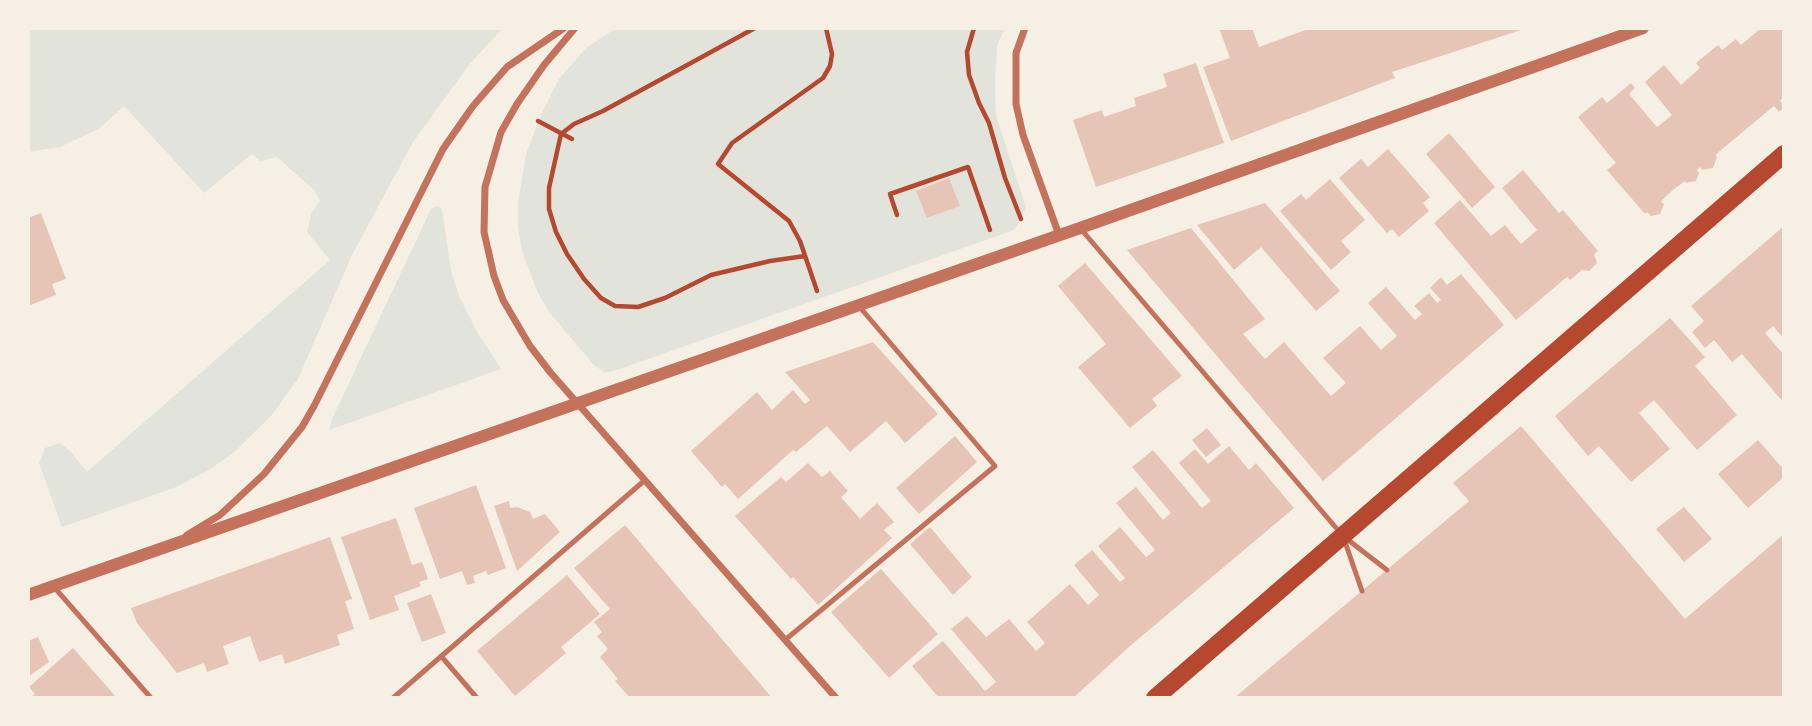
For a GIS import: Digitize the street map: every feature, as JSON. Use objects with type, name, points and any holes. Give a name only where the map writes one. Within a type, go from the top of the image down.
[{"type":"main road","points":[[1155,698],[1783,156]]},
{"type":"street","points":[[169,546],[220,515],[264,474],[302,427],[443,149],[472,106],[507,67],[564,28]]},
{"type":"street","points":[[575,28],[544,65],[501,132],[485,187],[484,232],[503,300],[530,346],[578,404],[836,698]]},
{"type":"street","points":[[1025,28],[1016,53],[1016,104],[1023,135],[1059,235]]},
{"type":"street","points":[[28,595],[1080,228],[1643,28]]},
{"type":"lane","points":[[1080,228],[1343,536],[1387,570]]},
{"type":"lane","points":[[785,640],[995,467],[858,305]]},
{"type":"lane","points":[[393,698],[645,480]]},
{"type":"lane","points":[[1343,536],[1362,591]]},
{"type":"lane","points":[[54,586],[152,698]]},
{"type":"lane","points":[[441,656],[477,698]]},
{"type":"path","points":[[755,28],[561,134],[549,188],[549,209],[567,254],[584,279],[601,298],[615,306],[638,307],[665,298],[711,275],[805,256]]},
{"type":"path","points":[[817,292],[800,241],[789,221],[718,164],[732,143],[823,78],[830,66],[832,54],[826,28]]},
{"type":"path","points":[[974,28],[967,52],[969,75],[989,123],[1005,178],[1021,219]]},
{"type":"path","points":[[538,121],[572,139]]},
{"type":"path","points":[[897,215],[890,194],[968,167],[990,230]]},
{"type":"shaded area","points":[[28,28],[503,28],[469,65],[413,142],[352,255],[298,379],[271,416],[232,454],[209,470],[174,488],[62,527],[39,463],[45,448],[60,443],[87,472],[330,260],[307,232],[311,214],[320,201],[315,191],[277,157],[260,161],[252,154],[204,193],[124,106],[100,128],[60,147],[28,152]]},
{"type":"shaded area","points":[[616,28],[1005,28],[997,46],[996,116],[1026,207],[1020,222],[1014,230],[605,373],[594,365],[549,312],[537,291],[522,251],[518,203],[526,154],[559,79],[586,48]]},
{"type":"shaded area","points":[[437,206],[442,209],[451,271],[460,298],[477,332],[501,369],[329,430],[431,209]]},
{"type":"building","points":[[1219,28],[1252,28],[1259,47],[1311,28],[1524,29],[1392,72],[1395,78],[1231,141],[1203,67],[1230,58]]},
{"type":"building","points":[[1761,28],[1784,28],[1784,97],[1780,100],[1784,107],[1779,112],[1774,106],[1715,155],[1717,157],[1713,168],[1702,170],[1700,167],[1696,181],[1685,181],[1673,190],[1661,201],[1664,204],[1660,214],[1645,214],[1607,170],[1616,163],[1578,117],[1602,97],[1607,103],[1631,83],[1635,88],[1629,94],[1657,127],[1672,115],[1645,82],[1664,65],[1681,85],[1700,68],[1696,63],[1718,45],[1722,50],[1736,39],[1741,45]]},
{"type":"building","points":[[1196,63],[1224,143],[1096,187],[1073,120],[1102,110],[1104,117],[1136,106],[1134,98],[1167,87],[1163,74]]},
{"type":"building","points":[[1449,133],[1495,187],[1472,208],[1426,154]]},
{"type":"building","points":[[1388,149],[1430,197],[1423,203],[1429,211],[1399,237],[1392,229],[1387,233],[1339,178],[1361,159],[1368,167]]},
{"type":"building","points":[[1523,170],[1559,213],[1563,210],[1598,251],[1594,254],[1597,263],[1589,271],[1582,270],[1570,280],[1567,277],[1516,320],[1434,223],[1460,200],[1491,236],[1505,225],[1521,244],[1537,230],[1502,188]]},
{"type":"building","points":[[949,178],[960,206],[927,218],[916,191]]},
{"type":"building","points":[[1330,179],[1365,220],[1341,241],[1351,252],[1331,270],[1280,211],[1301,194],[1306,200]]},
{"type":"building","points":[[1265,203],[1340,291],[1316,311],[1261,247],[1234,270],[1197,225]]},
{"type":"building","points":[[41,213],[66,279],[52,284],[56,295],[28,306],[28,218]]},
{"type":"building","points":[[1784,226],[1784,339],[1773,326],[1765,333],[1784,355],[1784,403],[1742,354],[1732,362],[1714,340],[1705,348],[1692,332],[1704,321],[1691,306]]},
{"type":"building","points":[[1191,228],[1265,319],[1243,334],[1265,359],[1284,342],[1331,396],[1346,383],[1323,358],[1360,326],[1381,350],[1397,336],[1368,303],[1386,287],[1415,320],[1422,314],[1414,306],[1429,293],[1437,303],[1441,300],[1430,288],[1441,277],[1447,285],[1461,274],[1504,325],[1323,481],[1127,250]]},
{"type":"building","points":[[1085,263],[1182,376],[1152,399],[1157,406],[1130,428],[1078,367],[1106,344],[1058,286]]},
{"type":"building","points":[[1670,318],[1705,357],[1695,366],[1737,415],[1697,450],[1654,400],[1639,413],[1670,449],[1631,482],[1599,446],[1588,456],[1555,416]]},
{"type":"building","points":[[873,342],[938,414],[905,443],[886,421],[850,452],[827,426],[796,452],[793,450],[738,499],[725,484],[722,487],[691,451],[757,392],[772,410],[793,390],[805,404],[810,400],[785,372]]},
{"type":"building","points":[[1521,426],[1685,619],[1784,534],[1784,698],[1234,698],[1469,501],[1453,483]]},
{"type":"building","points":[[1207,428],[1221,445],[1206,457],[1192,440]]},
{"type":"building","points":[[955,436],[977,462],[919,514],[896,488]]},
{"type":"building","points":[[1758,440],[1784,470],[1784,477],[1748,508],[1718,474]]},
{"type":"building","points":[[1229,446],[1249,470],[1256,463],[1294,508],[1130,646],[1073,698],[939,698],[912,666],[943,641],[985,691],[996,682],[951,629],[967,616],[986,637],[1009,619],[1036,651],[1045,643],[1027,622],[1070,584],[1088,605],[1099,595],[1074,565],[1092,550],[1120,582],[1125,578],[1098,546],[1120,527],[1146,557],[1155,550],[1116,503],[1136,487],[1163,520],[1171,513],[1132,467],[1153,450],[1202,508],[1211,501],[1179,463],[1195,449],[1208,464]]},
{"type":"building","points":[[808,463],[822,477],[830,471],[848,491],[841,497],[860,519],[877,503],[894,522],[884,530],[892,538],[818,605],[735,516],[781,477],[786,482]]},
{"type":"building","points":[[476,485],[506,568],[488,575],[486,571],[473,576],[475,583],[467,585],[462,571],[440,579],[414,508]]},
{"type":"building","points":[[509,501],[510,508],[517,507],[530,512],[533,519],[545,514],[560,532],[517,571],[494,506]]},
{"type":"building","points":[[1684,507],[1712,539],[1684,562],[1656,529]]},
{"type":"building","points":[[396,518],[412,565],[422,562],[428,579],[419,582],[421,586],[394,596],[399,610],[370,620],[341,537]]},
{"type":"building","points":[[625,525],[772,698],[630,698],[615,681],[618,679],[600,657],[608,649],[597,636],[602,632],[594,622],[610,609],[574,568]]},
{"type":"building","points":[[930,527],[972,577],[953,595],[910,544]]},
{"type":"building","points":[[330,537],[352,599],[345,601],[354,629],[337,635],[340,645],[285,664],[282,654],[259,662],[250,636],[223,646],[229,664],[207,672],[204,663],[177,673],[137,623],[131,608]]},
{"type":"building","points":[[881,569],[938,634],[889,678],[831,612]]},
{"type":"building","points":[[567,575],[600,614],[561,647],[566,653],[515,696],[477,651]]},
{"type":"building","points":[[431,594],[446,633],[422,642],[407,603]]},
{"type":"building","points":[[38,637],[49,662],[28,677],[28,641]]},
{"type":"building","points":[[73,648],[117,698],[30,698],[35,694],[29,687]]}]
